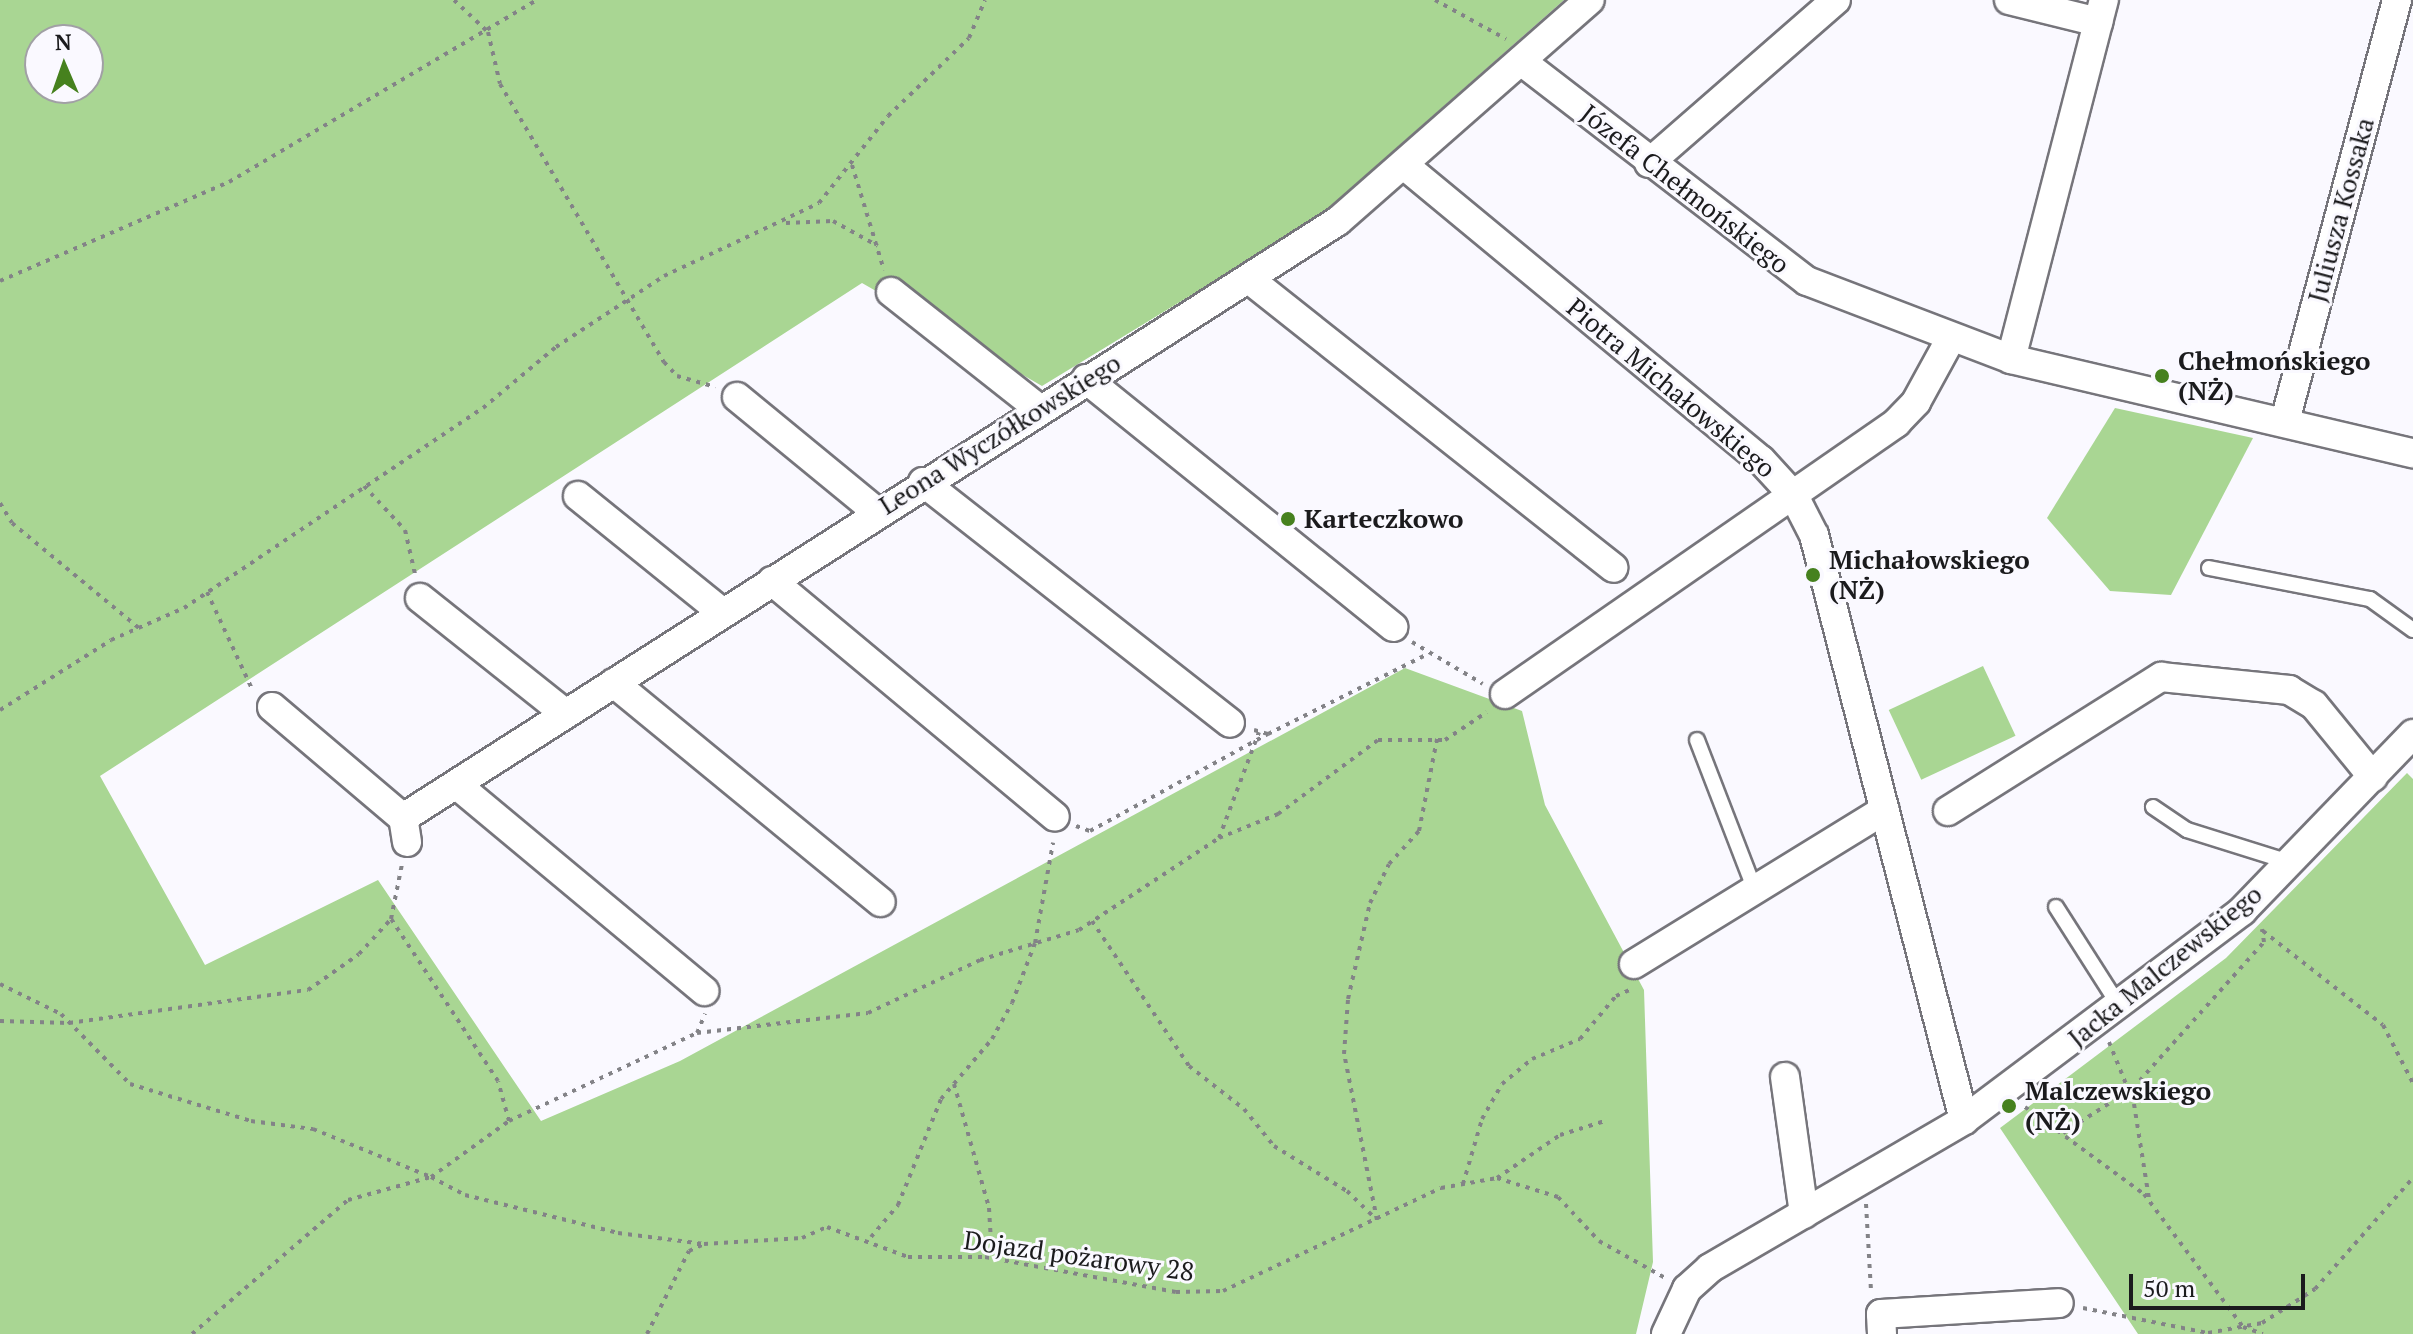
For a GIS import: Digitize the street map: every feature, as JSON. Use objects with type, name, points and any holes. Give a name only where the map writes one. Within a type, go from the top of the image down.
[{"type":"street","name":"Leona Wyczółkowskiego","points":[[405,830],[457,785],[1038,408],[1338,221],[1590,0]]},
{"type":"street","points":[[1649,163],[1836,0]]},
{"type":"street","points":[[2009,0],[2101,11],[2011,359]]},
{"type":"street","name":"Juliusza Kossaka","points":[[2285,421],[2397,0]]},
{"type":"street","name":"Józefa Chełmońskiego","points":[[1525,58],[1649,163],[1807,281],[2011,359],[2413,453]]},
{"type":"street","name":"Piotra Michałowskiego","points":[[1404,165],[1761,460],[1794,496],[1814,535],[1964,1120]]},
{"type":"street","points":[[1249,279],[1613,568]]},
{"type":"street","points":[[891,292],[1038,408]]},
{"type":"street","points":[[1505,694],[1896,423],[1916,402],[1951,338]]},
{"type":"street","points":[[1086,379],[1393,627]]},
{"type":"street","points":[[737,397],[877,512]]},
{"type":"street","points":[[923,482],[1230,723]]},
{"type":"street","points":[[578,496],[723,613]]},
{"type":"street","points":[[772,581],[1055,817]]},
{"type":"street","points":[[420,598],[566,714]]},
{"type":"street","points":[[1948,811],[2161,677],[2289,690],[2314,705],[2373,777]]},
{"type":"street","points":[[614,683],[881,902]]},
{"type":"street","points":[[272,707],[405,830]]},
{"type":"street","name":"Jacka Malczewskiego","points":[[1687,1289],[1804,1214],[1964,1120],[2111,1014],[2257,895],[2413,734]]},
{"type":"street","points":[[457,785],[704,991]]},
{"type":"street","points":[[1636,975],[1755,890],[1884,810]]},
{"type":"street","points":[[1785,1077],[1804,1214]]},
{"type":"street","points":[[1666,1334],[1687,1289]]},
{"type":"street","points":[[1882,1324],[2059,1303]]},
{"type":"lane","points":[[2209,568],[2370,599],[2413,630]]},
{"type":"lane","points":[[1697,740],[1755,890]]},
{"type":"lane","points":[[2153,807],[2187,830],[2289,862]]},
{"type":"lane","points":[[2056,907],[2111,1014]]},
{"type":"path","points":[[454,0],[488,32],[500,84],[579,228],[677,376],[737,397]]},
{"type":"path","points":[[0,281],[229,182],[488,32],[537,0]]},
{"type":"path","points":[[784,223],[835,190],[888,116],[969,38],[985,0]]},
{"type":"path","points":[[1435,0],[1525,58]]},
{"type":"path","points":[[852,165],[891,292]]},
{"type":"path","points":[[0,710],[139,628],[207,592],[364,486],[628,299],[750,232],[784,223],[833,221],[879,246]]},
{"type":"path","points":[[364,486],[405,530],[420,598]]},
{"type":"path","points":[[0,503],[12,523],[139,628]]},
{"type":"path","points":[[207,592],[252,690],[272,707]]},
{"type":"path","points":[[192,1334],[348,1200],[431,1177],[509,1121],[697,1033],[868,1013],[1092,921],[1219,838],[1278,814],[1378,740],[1437,739],[1475,724],[1505,694],[1428,654],[1393,627]]},
{"type":"path","points":[[871,1238],[898,1205],[941,1099],[992,1039],[1035,943],[1055,817],[1090,831],[1268,734],[1428,654]]},
{"type":"path","points":[[1230,723],[1268,734]]},
{"type":"path","points":[[1219,838],[1259,732]]},
{"type":"path","points":[[1377,1220],[1344,1054],[1348,999],[1370,903],[1389,864],[1419,831],[1437,739]]},
{"type":"path","points":[[0,1021],[69,1023],[308,990],[359,954],[391,919],[405,830]]},
{"type":"path","points":[[2063,1133],[2128,1092],[2264,942],[2257,895]]},
{"type":"path","points":[[391,919],[498,1081],[509,1121]]},
{"type":"path","points":[[1092,921],[1189,1066],[1244,1109],[1274,1146],[1347,1191],[1377,1220]]},
{"type":"path","points":[[2263,931],[2383,1025],[2413,1083]]},
{"type":"path","points":[[1463,1184],[1502,1084],[1532,1059],[1580,1039],[1636,975]]},
{"type":"path","name":"Dojazd pożarowy 28","points":[[0,984],[69,1023],[130,1084],[251,1121],[313,1129],[528,1212],[704,1244],[802,1238],[827,1227],[871,1238],[908,1257],[992,1258],[1176,1292],[1223,1291],[1463,1184],[1497,1178],[1558,1197],[1599,1241],[1687,1289]]},
{"type":"path","points":[[697,1033],[704,991]]},
{"type":"path","points":[[2111,1014],[2150,1201]]},
{"type":"path","points":[[954,1084],[989,1208],[992,1258]]},
{"type":"path","points":[[2003,1092],[2063,1133],[2150,1201],[2243,1327],[2263,1334]]},
{"type":"path","points":[[1497,1178],[1560,1135],[1605,1121]]},
{"type":"path","points":[[1864,1178],[1872,1306],[1882,1324]]},
{"type":"path","points":[[2059,1303],[2208,1333],[2243,1327],[2315,1289],[2413,1178]]},
{"type":"path","points":[[647,1334],[689,1251],[704,1244]]},
{"type":"green space","points":[[0,0],[1564,0],[1316,219],[1042,386],[862,283],[100,776],[205,965],[378,880],[541,1121],[680,1061],[1405,668],[1522,711],[1545,805],[1644,990],[1653,1262],[1636,1334],[0,1334]]},
{"type":"green space","points":[[2115,408],[2253,438],[2171,595],[2110,591],[2047,518]]},
{"type":"green space","points":[[1983,666],[2016,736],[1921,780],[1889,710]]},
{"type":"green space","points":[[2407,773],[2413,779],[2413,1334],[2138,1334],[2000,1128],[2226,958]]},
{"type":"place","name":"Chełmońskiego (NŻ)","points":[[2162,376]]},
{"type":"place","name":"Karteczkowo","points":[[1288,519]]},
{"type":"place","name":"Michałowskiego (NŻ)","points":[[1813,575]]},
{"type":"place","name":"Malczewskiego (NŻ)","points":[[2009,1106]]}]
